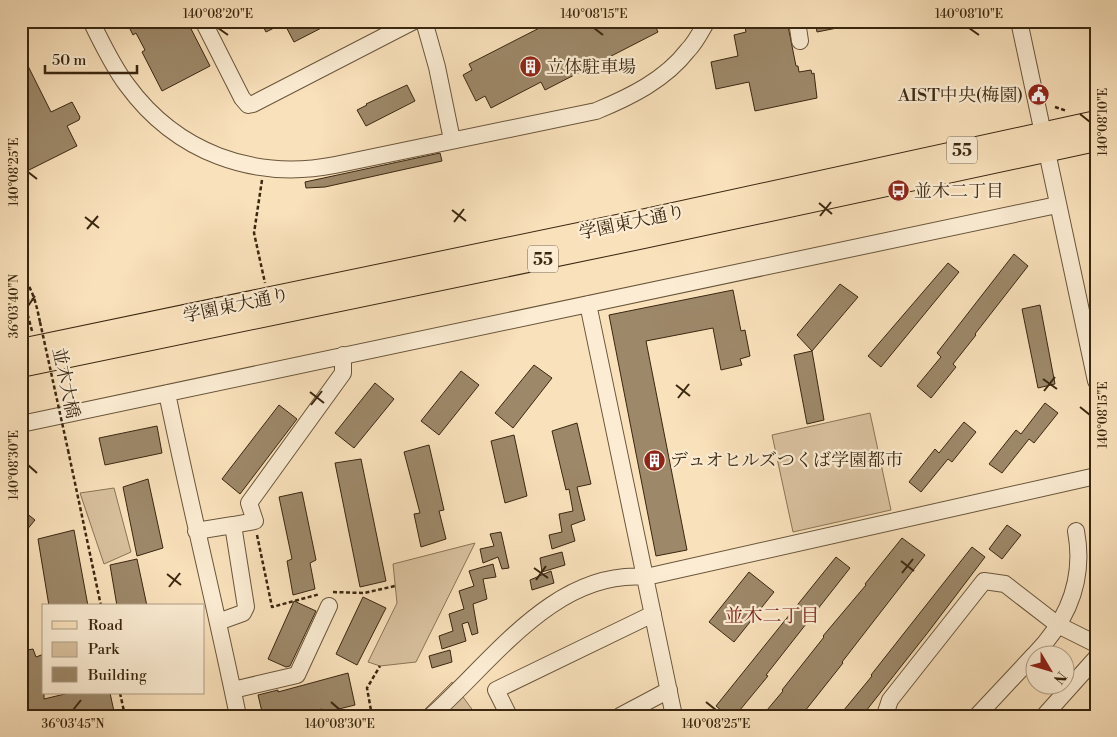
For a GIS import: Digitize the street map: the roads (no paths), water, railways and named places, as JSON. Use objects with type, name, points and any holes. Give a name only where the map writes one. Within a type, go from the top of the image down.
[{"type":"main road","name":"学園東大通り","points":[[21,367],[634,240],[1045,142],[1096,121]]},
{"type":"main road","name":"学園東大通り","points":[[27,341],[1045,142],[1096,141]]},
{"type":"street","points":[[91,21],[116,69],[142,104],[155,116],[185,140],[202,148],[235,162],[277,170],[317,168],[596,111],[655,82],[690,49],[707,21]]},
{"type":"street","points":[[203,21],[242,98],[248,105],[414,21]]},
{"type":"street","points":[[424,21],[437,67],[452,140]]},
{"type":"street","points":[[796,21],[800,41]]},
{"type":"street","points":[[1019,21],[1096,381]]},
{"type":"street","points":[[21,424],[1057,205]]},
{"type":"street","points":[[588,304],[674,716]]},
{"type":"street","points":[[196,531],[254,521],[249,503],[343,373],[343,355]]},
{"type":"street","points":[[167,393],[238,716]]},
{"type":"street","points":[[431,716],[524,625],[561,598],[600,582],[631,576],[646,577],[1096,476]]},
{"type":"street","points":[[218,622],[243,613],[246,606],[233,525]]},
{"type":"street","points":[[1043,644],[1066,613],[1073,594],[1078,569],[1079,547],[1076,530]]},
{"type":"street","points":[[886,716],[890,700],[984,581],[1005,584],[1058,625],[1096,644]]},
{"type":"street","points":[[233,690],[298,674],[329,606]]},
{"type":"street","points":[[509,716],[496,690],[653,614]]},
{"type":"street","points":[[1044,716],[1096,658]]},
{"type":"street","points":[[977,716],[1024,667]]},
{"type":"street","points":[[620,716],[669,690]]},
{"type":"place","name":"立体駐車場","points":[[530,67]]},
{"type":"place","name":"AIST中央(梅園)","points":[[1039,95]]},
{"type":"place","name":"並木二丁目","points":[[898,191]]},
{"type":"place","name":"デュオヒルズつくば学園都市","points":[[654,460]]},
{"type":"district","name":"並木二丁目","points":[[772,615]]}]
